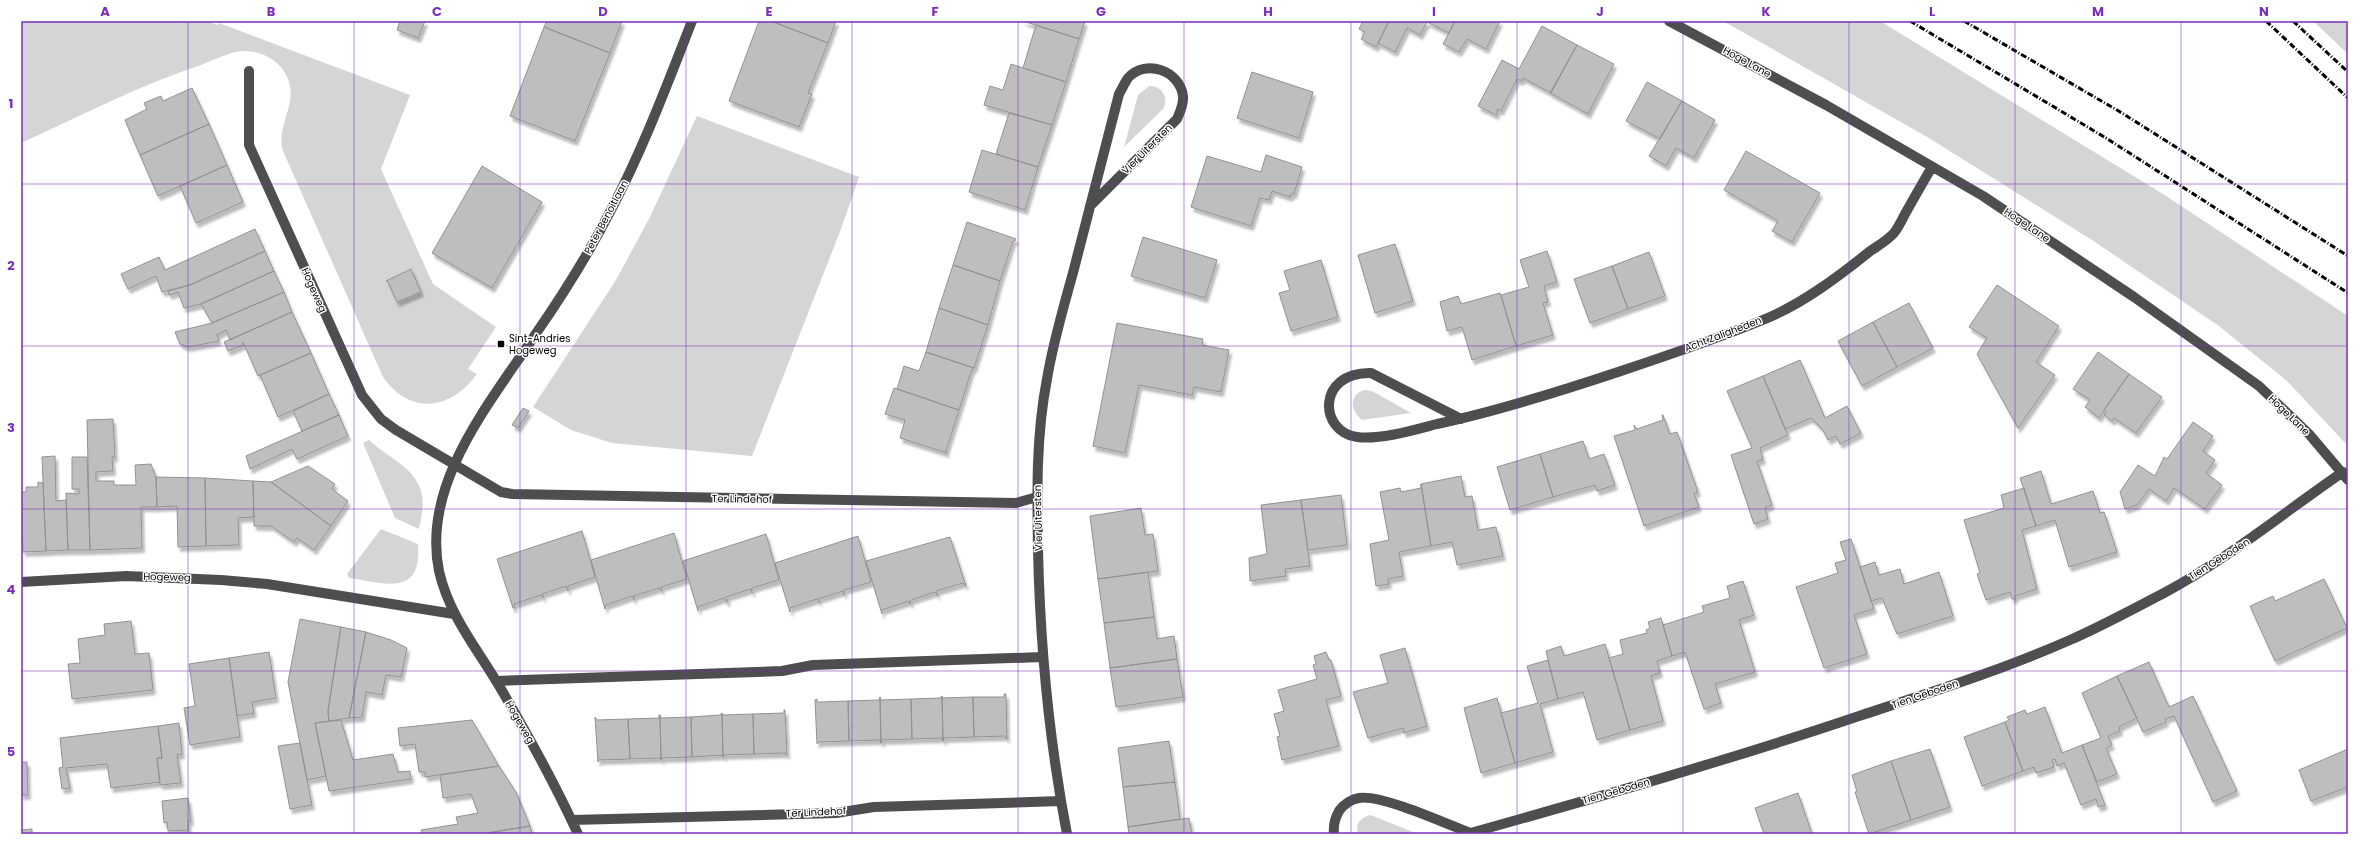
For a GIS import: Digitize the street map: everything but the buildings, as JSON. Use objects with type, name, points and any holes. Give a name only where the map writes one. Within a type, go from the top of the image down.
[{"type":"street","name":"Peter Benoitlaan","points":[[494,398],[576,272],[610,211],[642,148],[692,21]]},
{"type":"street","name":"Hoge Lane","points":[[1670,21],[1826,106],[1983,196],[2128,293],[2252,381],[2308,434],[2345,476]]},
{"type":"street","name":"Vier Uitersten","points":[[1067,834],[1061,801],[1043,657],[1037,497],[1041,420],[1046,380],[1090,206],[1119,94],[1128,78],[1138,71],[1148,68],[1162,70],[1171,75],[1179,84],[1183,96],[1182,108],[1177,119],[1090,206]]},
{"type":"street","name":"Hogeweg","points":[[249,71],[249,145],[362,395],[381,419],[454,465]]},
{"type":"street","name":"Acht Zaligheden","points":[[1461,419],[1371,373],[1357,372],[1344,377],[1336,384],[1331,394],[1329,405],[1331,417],[1337,426],[1348,434],[1358,437],[1399,433],[1461,419],[1570,388],[1674,354],[1771,316],[1835,279],[1894,233],[1932,167]]},
{"type":"street","name":"Hogeweg","points":[[494,398],[476,424],[454,465],[442,503],[437,538],[439,570],[454,614],[529,737],[578,834]]},
{"type":"street","name":"Ter Lindehof","points":[[454,465],[501,492],[512,494],[1016,503],[1037,497]]},
{"type":"street","name":"Tien Geboden","points":[[1334,834],[1335,817],[1341,808],[1350,801],[1360,798],[1380,799],[1468,834],[1638,785],[1806,734],[1957,683],[2070,640],[2166,592],[2259,534],[2345,476]]},
{"type":"street","name":"Hogeweg","points":[[21,582],[126,576],[221,580],[267,584],[454,614]]},
{"type":"street","points":[[496,681],[782,671],[813,665],[1043,657]]},
{"type":"street","name":"Ter Lindehof","points":[[572,820],[836,813],[874,808],[1061,801]]},
{"type":"shaded area","points":[[21,21],[206,21],[218,25],[219,23],[410,95],[381,169],[433,284],[496,327],[468,369],[477,374],[467,386],[455,395],[443,401],[430,404],[418,403],[405,398],[394,390],[383,377],[283,151],[281,141],[282,131],[290,103],[291,93],[285,73],[282,68],[272,59],[254,52],[241,51],[231,53],[133,91],[21,143]]},
{"type":"shaded area","points":[[1723,21],[1880,21],[2163,194],[2348,316],[2348,446],[2287,381],[2219,326],[2092,240],[1929,138]]},
{"type":"shaded area","points":[[2313,21],[2348,21],[2348,54]]},
{"type":"shaded area","points":[[1149,86],[1154,86],[1163,92],[1165,100],[1164,108],[1124,147],[1138,95]]},
{"type":"shaded area","points":[[697,116],[859,177],[841,229],[752,456],[612,443],[571,430],[533,407],[616,280],[649,219]]},
{"type":"shaded area","points":[[1364,390],[1372,391],[1411,413],[1362,420],[1355,412],[1353,400],[1355,396]]},
{"type":"shaded area","points":[[369,440],[408,470],[419,485],[423,503],[419,529],[395,518],[363,443]]},
{"type":"shaded area","points":[[381,529],[418,544],[418,561],[414,573],[407,580],[388,584],[349,578],[347,574]]},
{"type":"shaded area","points":[[1370,815],[1413,832],[1404,834],[1358,834],[1357,827],[1359,822],[1363,818]]},
{"type":"railway","points":[[1910,21],[2106,138],[2348,293]]},
{"type":"railway","points":[[1964,21],[2122,113],[2348,256]]},
{"type":"railway","points":[[2266,21],[2348,98]]},
{"type":"railway","points":[[2293,21],[2348,72]]},
{"type":"place","name":"Sint-Andries Hogeweg","points":[[501,344]]}]
